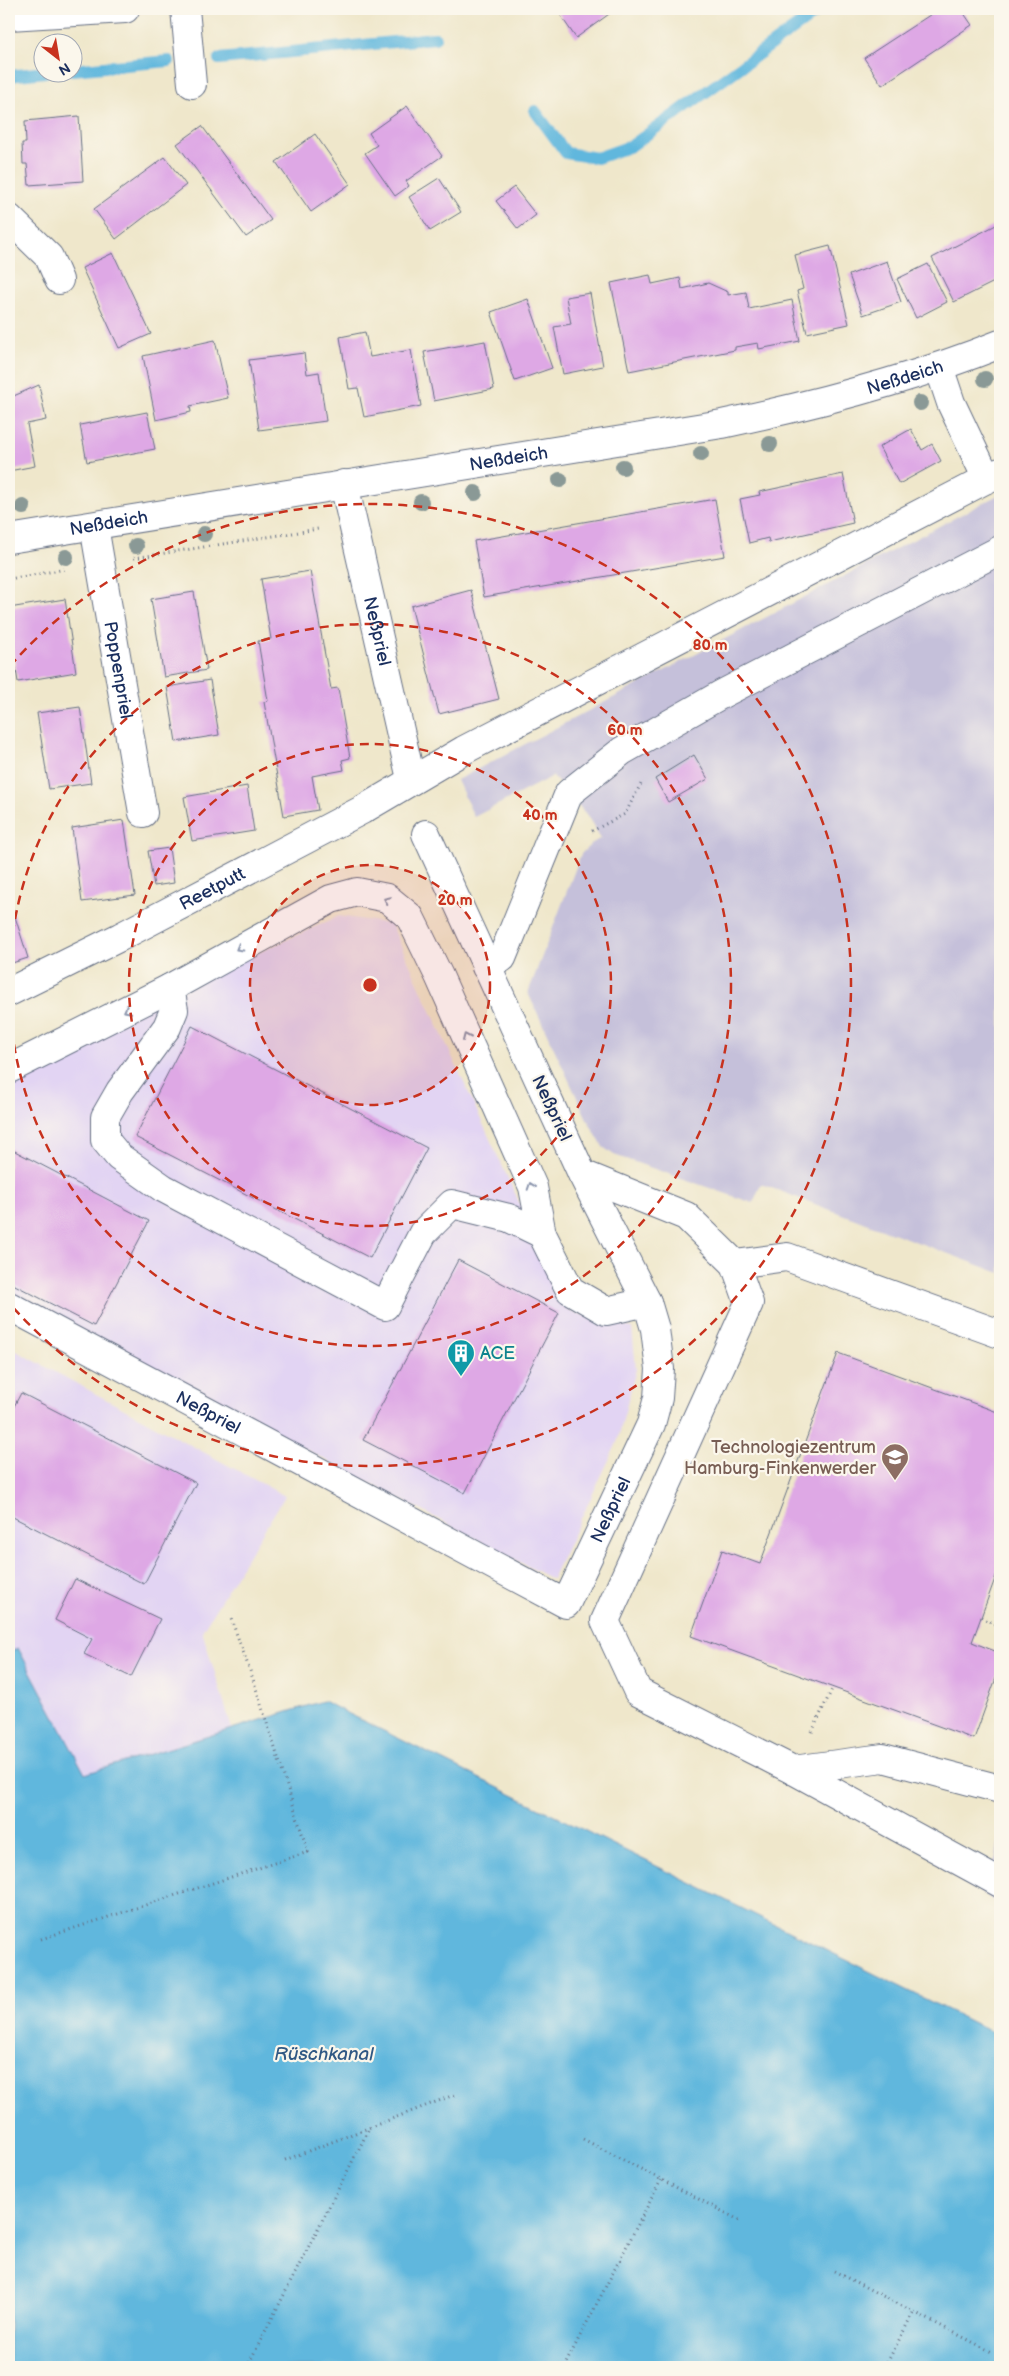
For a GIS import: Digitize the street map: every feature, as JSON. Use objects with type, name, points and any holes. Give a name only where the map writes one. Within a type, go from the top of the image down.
[{"type":"street","points":[[9,16],[125,9]]},
{"type":"street","points":[[185,9],[192,84]]},
{"type":"street","points":[[9,218],[49,257],[59,280]]},
{"type":"street","name":"Neßdeich","points":[[9,539],[722,424],[820,403],[939,367],[1000,344]]},
{"type":"street","points":[[939,367],[951,403],[994,476]]},
{"type":"street","name":"Reetputt","points":[[9,992],[120,937],[362,810],[411,779],[473,745],[994,476]]},
{"type":"street","name":"Neßpriel","points":[[344,484],[411,779]]},
{"type":"street","name":"Poppenpriel","points":[[94,526],[142,814]]},
{"type":"street","points":[[486,967],[502,958],[569,793],[589,776],[622,751],[722,694],[1000,550]]},
{"type":"street","name":"Neßpriel","points":[[9,1306],[566,1604],[651,1424],[658,1398],[660,1369],[654,1329],[647,1302],[582,1174],[426,834]]},
{"type":"street","points":[[9,1069],[170,988],[331,899],[357,892],[387,898],[410,917],[439,976],[533,1187],[542,1234],[570,1290],[606,1311],[647,1302]]},
{"type":"street","points":[[170,988],[174,1010],[167,1027],[120,1091],[105,1117],[105,1140],[119,1157],[163,1188],[385,1306],[423,1233],[452,1204],[508,1218],[542,1234]]},
{"type":"street","points":[[582,1174],[686,1216],[735,1264],[749,1304],[605,1621],[638,1692],[793,1770],[1000,1883]]},
{"type":"street","points":[[735,1264],[787,1257],[1000,1334]]},
{"type":"street","points":[[793,1770],[883,1758],[1000,1789]]},
{"type":"path","points":[[9,579],[353,523]]},
{"type":"path","points":[[41,1939],[308,1852],[253,1679],[230,1616]]},
{"type":"path","points":[[981,1618],[1000,1626]]},
{"type":"path","points":[[793,1770],[833,1688]]},
{"type":"path","points":[[285,2160],[454,2095]]},
{"type":"path","points":[[247,2367],[370,2127]]},
{"type":"path","points":[[583,2139],[741,2221]]},
{"type":"path","points":[[564,2367],[661,2180]]},
{"type":"path","points":[[834,2271],[992,2352]]},
{"type":"path","points":[[884,2367],[914,2311]]},
{"type":"shaded area","points":[[1000,494],[1000,1273],[761,1184],[753,1203],[614,1155],[603,1147],[588,1121],[528,993],[581,854],[591,844],[601,838],[586,814],[553,776],[474,817],[457,780]]},
{"type":"shaded area","points":[[339,916],[391,924],[569,1311],[632,1328],[636,1369],[617,1443],[552,1579],[9,1293],[9,1080],[240,961]]},
{"type":"shaded area","points":[[9,1347],[285,1496],[202,1631],[232,1729],[85,1774],[18,1648],[9,1652]]},
{"type":"shaded area","points":[[1000,1832],[1000,1903],[979,1892],[996,1857]]},
{"type":"water","name":"Rüschkanal","points":[[18,1648],[85,1774],[323,1701],[1000,2036],[1000,2367],[9,2367],[9,1652]]},
{"type":"building","points":[[556,9],[616,9],[576,38]]},
{"type":"building","points":[[939,9],[961,9],[972,25],[882,85],[864,58]]},
{"type":"building","points":[[407,106],[442,156],[406,181],[409,186],[395,196],[365,153],[377,145],[369,133]]},
{"type":"building","points":[[79,116],[83,181],[29,185],[27,164],[23,164],[22,143],[26,143],[25,121]]},
{"type":"building","points":[[202,126],[271,220],[246,237],[177,144]]},
{"type":"building","points":[[315,134],[350,184],[311,212],[276,162]]},
{"type":"building","points":[[165,157],[186,185],[116,239],[94,209]]},
{"type":"building","points":[[439,178],[461,212],[430,231],[409,197]]},
{"type":"building","points":[[514,187],[536,215],[518,229],[496,201]]},
{"type":"building","points":[[996,225],[1000,234],[1000,279],[954,302],[932,258]]},
{"type":"building","points":[[830,246],[849,324],[807,333],[797,291],[803,289],[795,255]]},
{"type":"building","points":[[113,253],[151,334],[119,348],[82,268]]},
{"type":"building","points":[[887,261],[901,302],[863,315],[849,275]]},
{"type":"building","points":[[928,264],[947,302],[916,318],[897,279]]},
{"type":"building","points":[[650,275],[652,284],[680,278],[682,289],[708,283],[728,292],[728,295],[746,292],[749,309],[792,300],[800,341],[759,349],[758,343],[735,347],[735,350],[629,371],[611,283]]},
{"type":"building","points":[[590,293],[603,366],[563,374],[554,327],[571,324],[566,297]]},
{"type":"building","points":[[528,299],[552,368],[515,381],[491,312]]},
{"type":"building","points":[[365,332],[370,357],[411,350],[421,406],[364,417],[358,388],[349,389],[340,337]]},
{"type":"building","points":[[215,340],[228,398],[190,406],[191,412],[156,420],[143,356]]},
{"type":"building","points":[[485,341],[494,389],[434,401],[424,352]]},
{"type":"building","points":[[304,353],[307,374],[319,372],[326,421],[259,430],[249,360]]},
{"type":"building","points":[[39,385],[46,420],[27,424],[35,466],[9,471],[9,398]]},
{"type":"building","points":[[147,412],[155,449],[87,462],[80,425]]},
{"type":"building","points":[[911,429],[922,450],[932,444],[941,461],[899,484],[879,447]]},
{"type":"building","points":[[843,474],[853,523],[769,542],[768,538],[749,543],[740,499],[760,495],[759,492]]},
{"type":"building","points":[[715,499],[725,556],[484,597],[474,541]]},
{"type":"building","points":[[310,571],[331,689],[338,688],[350,758],[342,760],[344,770],[312,776],[318,810],[284,816],[264,702],[268,701],[258,641],[271,639],[261,579]]},
{"type":"building","points":[[471,590],[499,699],[439,714],[411,606]]},
{"type":"building","points":[[194,592],[207,670],[164,677],[151,599]]},
{"type":"building","points":[[65,599],[76,672],[18,682],[9,627],[9,608]]},
{"type":"building","points":[[210,680],[219,735],[176,742],[167,687]]},
{"type":"building","points":[[80,707],[91,783],[49,789],[37,713]]},
{"type":"building","points":[[694,755],[708,779],[668,802],[655,779]]},
{"type":"building","points":[[247,786],[254,831],[192,841],[184,797]]},
{"type":"building","points":[[124,820],[135,895],[82,902],[72,828]]},
{"type":"building","points":[[169,848],[174,883],[154,886],[148,851]]},
{"type":"building","points":[[12,907],[28,958],[9,964],[9,909]]},
{"type":"building","points":[[192,1026],[427,1148],[370,1258],[135,1137]]},
{"type":"building","points":[[9,1148],[149,1221],[94,1326],[9,1282]]},
{"type":"building","name":"ACE","points":[[458,1260],[559,1313],[465,1493],[363,1440]]},
{"type":"building","name":"Technologiezentrum Hamburg-Finkenwerder","points":[[838,1353],[1000,1413],[1000,1565],[972,1642],[1000,1653],[1000,1667],[974,1739],[691,1636],[722,1550],[760,1564]]},
{"type":"building","points":[[21,1393],[196,1483],[144,1584],[9,1515],[9,1416]]},
{"type":"building","points":[[75,1579],[160,1619],[131,1677],[84,1654],[92,1639],[55,1620]]},
{"type":"waterway","points":[[535,111],[566,153],[597,158],[631,146],[821,9]]},
{"type":"waterway","points":[[219,59],[435,38]]},
{"type":"waterway","points":[[82,69],[169,61]]},
{"type":"waterway","points":[[9,76],[32,73]]},
{"type":"place","name":"ACE","points":[[461,1377]]},
{"type":"place","name":"Technologiezentrum Hamburg-Finkenwerder","points":[[895,1481]]}]
